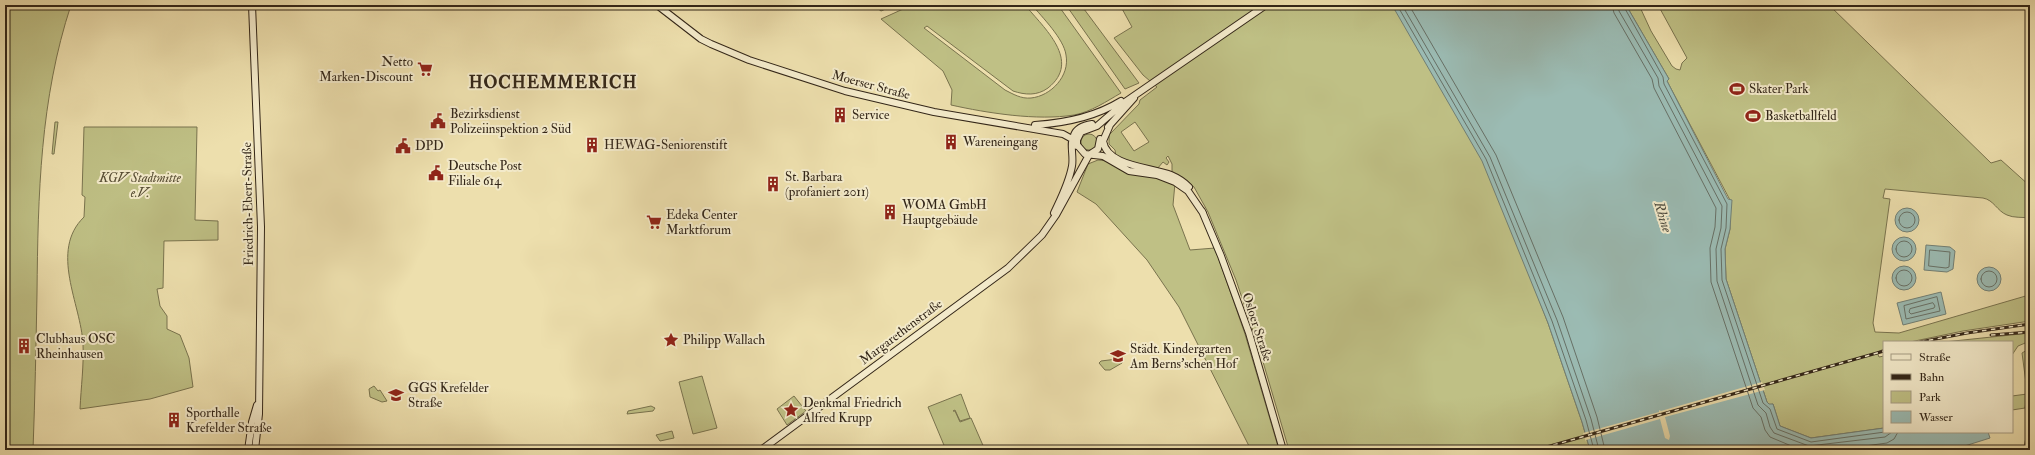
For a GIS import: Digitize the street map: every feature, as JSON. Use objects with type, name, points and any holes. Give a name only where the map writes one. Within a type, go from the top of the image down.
[{"type":"main road","name":"Friedrich-Ebert-Straße","points":[[252,5],[261,217],[258,422],[255,450]]},
{"type":"main road","name":"Moerser Straße","points":[[657,5],[683,24],[718,46],[749,60],[845,91],[934,112],[1054,131],[1072,139]]},
{"type":"main road","points":[[1077,146],[1078,136],[1081,132],[1097,126],[1121,105],[1266,5]]},
{"type":"main road","name":"Moerser Straße","points":[[1022,126],[1063,123],[1081,119],[1142,90]]},
{"type":"main road","points":[[1110,125],[1142,90]]},
{"type":"main road","points":[[1089,155],[1083,153],[1072,139],[1076,131],[1083,126],[1102,122]]},
{"type":"main road","name":"Margarethenstraße","points":[[761,450],[1008,268],[1027,251],[1048,226],[1064,202],[1089,155],[1098,149],[1102,133],[1110,125]]},
{"type":"main road","name":"Osloer Straße","points":[[1110,125],[1103,141],[1105,149],[1128,164],[1170,175],[1182,180],[1194,193],[1221,256],[1249,333],[1283,450]]},
{"type":"main road","name":"Margarethenstraße","points":[[1048,226],[1070,175],[1073,157],[1072,139]]},
{"type":"main road","name":"Osloer Straße","points":[[1089,155],[1103,156],[1129,171],[1158,175],[1175,182],[1188,191],[1203,213]]},
{"type":"main road","name":"Friedrich-Ebert-Straße","points":[[248,450],[252,417],[258,402]]},
{"type":"green space","points":[[5,5],[71,5],[53,76],[43,148],[38,220],[33,450],[5,450]]},
{"type":"green space","points":[[873,5],[895,5],[881,11]]},
{"type":"green space","points":[[912,5],[1025,5],[1050,34],[1061,56],[1061,67],[1058,78],[1044,91],[1035,94],[1026,94],[1013,91],[927,26],[924,28],[1005,90],[1017,96],[1031,98],[1045,93],[1058,84],[1065,70],[1066,63],[1066,55],[1057,35],[1032,5],[1058,5],[1121,93],[1099,106],[1080,114],[1060,117],[1028,117],[980,111],[951,105],[952,90],[943,71],[881,19]]},
{"type":"green space","points":[[1066,5],[1081,5],[1139,83],[1125,89]]},
{"type":"green space","points":[[1120,5],[1396,5],[1481,150],[1548,323],[1590,450],[1289,450],[1261,355],[1236,280],[1208,212],[1194,187],[1186,180],[1172,173],[1172,164],[1168,156],[1166,158],[1169,162],[1167,165],[1163,162],[1157,169],[1128,162],[1116,156],[1115,150],[1109,144],[1109,135],[1139,104],[1140,100],[1157,87],[1143,75],[1114,38],[1132,27]],"holes":[[[1135,122],[1149,142],[1134,151],[1121,132]]]},
{"type":"green space","points":[[1626,5],[1639,5],[1651,31],[1672,66],[1680,70],[1682,63],[1687,58],[1658,5],[1829,5],[1991,163],[2001,160],[2030,186],[2030,218],[2009,216],[1990,201],[1983,198],[1885,189],[1883,198],[1890,199],[1873,323],[1875,332],[1899,333],[2029,295],[2030,321],[1963,331],[1915,341],[1883,341],[1883,349],[1877,352],[1879,357],[1883,356],[1883,428],[1811,438],[1780,426],[1773,404],[1769,405],[1767,402],[1726,279],[1725,249],[1730,229],[1730,200],[1667,81],[1669,79]]},
{"type":"green space","points":[[55,122],[58,122],[54,154],[52,154]]},
{"type":"green space","name":"KGV Stadtmitte e.V.","points":[[84,127],[197,127],[195,220],[218,221],[218,240],[164,241],[163,288],[157,289],[160,306],[167,316],[167,329],[180,335],[189,358],[193,387],[150,399],[80,409],[83,344],[68,262],[69,246],[74,231],[84,217],[85,197],[82,195]]},
{"type":"green space","points":[[1086,134],[1092,134],[1097,139],[1095,148],[1092,150],[1086,150],[1081,145],[1081,139]]},
{"type":"green space","points":[[1098,160],[1108,161],[1175,183],[1173,205],[1190,250],[1215,248],[1245,334],[1279,450],[1251,450],[1179,307],[1147,260],[1096,204],[1077,192],[1088,164]]},
{"type":"green space","points":[[2030,333],[2030,341],[2018,346],[2013,354],[2013,341],[1954,341]]},
{"type":"green space","points":[[2030,350],[2028,384],[2026,383],[2022,353]]},
{"type":"green space","points":[[1121,354],[1122,363],[1110,370],[1105,370],[1099,363],[1101,361],[1117,359],[1117,355]]},
{"type":"green space","points":[[702,376],[717,428],[693,434],[679,382]]},
{"type":"green space","points":[[374,386],[378,391],[380,390],[387,401],[382,402],[370,397],[369,389]]},
{"type":"green space","points":[[961,394],[970,418],[960,421],[955,410],[953,411],[955,411],[960,422],[971,418],[985,450],[946,450],[928,407]]},
{"type":"green space","points":[[2027,394],[2025,408],[2013,410],[2013,396]]},
{"type":"green space","points":[[794,396],[806,411],[787,425],[777,409]]},
{"type":"green space","points":[[651,406],[655,408],[653,411],[627,414],[628,411]]},
{"type":"green space","points":[[672,431],[674,438],[660,441],[656,435]]},
{"type":"water","name":"Rhine","points":[[1392,5],[1626,5],[1669,79],[1667,81],[1728,199],[1732,200],[1730,229],[1725,249],[1726,279],[1767,402],[1769,404],[1773,404],[1780,426],[1811,438],[1883,428],[1883,433],[1988,433],[1990,438],[1952,450],[1590,450],[1548,323],[1482,161]]},
{"type":"water","points":[[1907,208],[1912,209],[1918,215],[1918,225],[1912,231],[1907,232],[1902,231],[1896,225],[1895,220],[1896,215],[1902,209]]},
{"type":"water","points":[[1904,237],[1912,241],[1916,249],[1912,257],[1904,261],[1896,257],[1892,249],[1896,241]]},
{"type":"water","points":[[1926,245],[1950,247],[1955,251],[1953,269],[1947,272],[1924,270]]},
{"type":"water","points":[[1904,266],[1913,269],[1916,278],[1913,287],[1904,290],[1895,287],[1892,278],[1895,269]]},
{"type":"water","points":[[1989,267],[1997,271],[2001,279],[1997,287],[1989,291],[1981,287],[1977,279],[1981,271]]},
{"type":"water","points":[[1941,292],[1946,314],[1903,325],[1897,303]]},
{"type":"pier","points":[[1762,382],[1765,390],[1665,417],[1670,436],[1669,440],[1665,438],[1660,419],[1586,440],[1586,442],[1583,433],[1659,412],[1659,410],[1661,411]]},
{"type":"tram line","points":[[2024,450],[2030,409]]},
{"type":"railway","points":[[1925,341],[1967,333],[2030,324]]},
{"type":"railway","points":[[1991,335],[2030,332]]},
{"type":"railway","points":[[1536,450],[1883,351]]},
{"type":"place","name":"Netto Marken-Discount","points":[[425,69]]},
{"type":"place","name":"Skater Park","points":[[1737,89]]},
{"type":"place","name":"Service","points":[[840,115]]},
{"type":"place","name":"Basketballfeld","points":[[1753,116]]},
{"type":"place","name":"Bezirksdienst Polizeiinspektion 2 Süd","points":[[438,121]]},
{"type":"place","name":"Wareneingang","points":[[951,142]]},
{"type":"place","name":"HEWAG-Seniorenstift","points":[[592,145]]},
{"type":"place","name":"DPD","points":[[403,146]]},
{"type":"place","name":"Deutsche Post Filiale 614","points":[[436,173]]},
{"type":"place","name":"St. Barbara (profaniert 2011)","points":[[773,184]]},
{"type":"place","name":"WOMA GmbH Hauptgebäude","points":[[890,212]]},
{"type":"place","name":"Edeka Center Marktforum","points":[[654,222]]},
{"type":"place","name":"Philipp Wallach","points":[[671,340]]},
{"type":"place","name":"Clubhaus OSC Rheinhausen","points":[[24,346]]},
{"type":"place","name":"Städt. Kindergarten Am Berns'schen Hof","points":[[1118,356]]},
{"type":"place","name":"GGS Krefelder Straße","points":[[396,395]]},
{"type":"place","name":"Denkmal Friedrich Alfred Krupp","points":[[791,410]]},
{"type":"place","name":"Sporthalle Krefelder Straße","points":[[174,420]]},
{"type":"district","name":"HOCHEMMERICH","points":[[553,82]]}]
